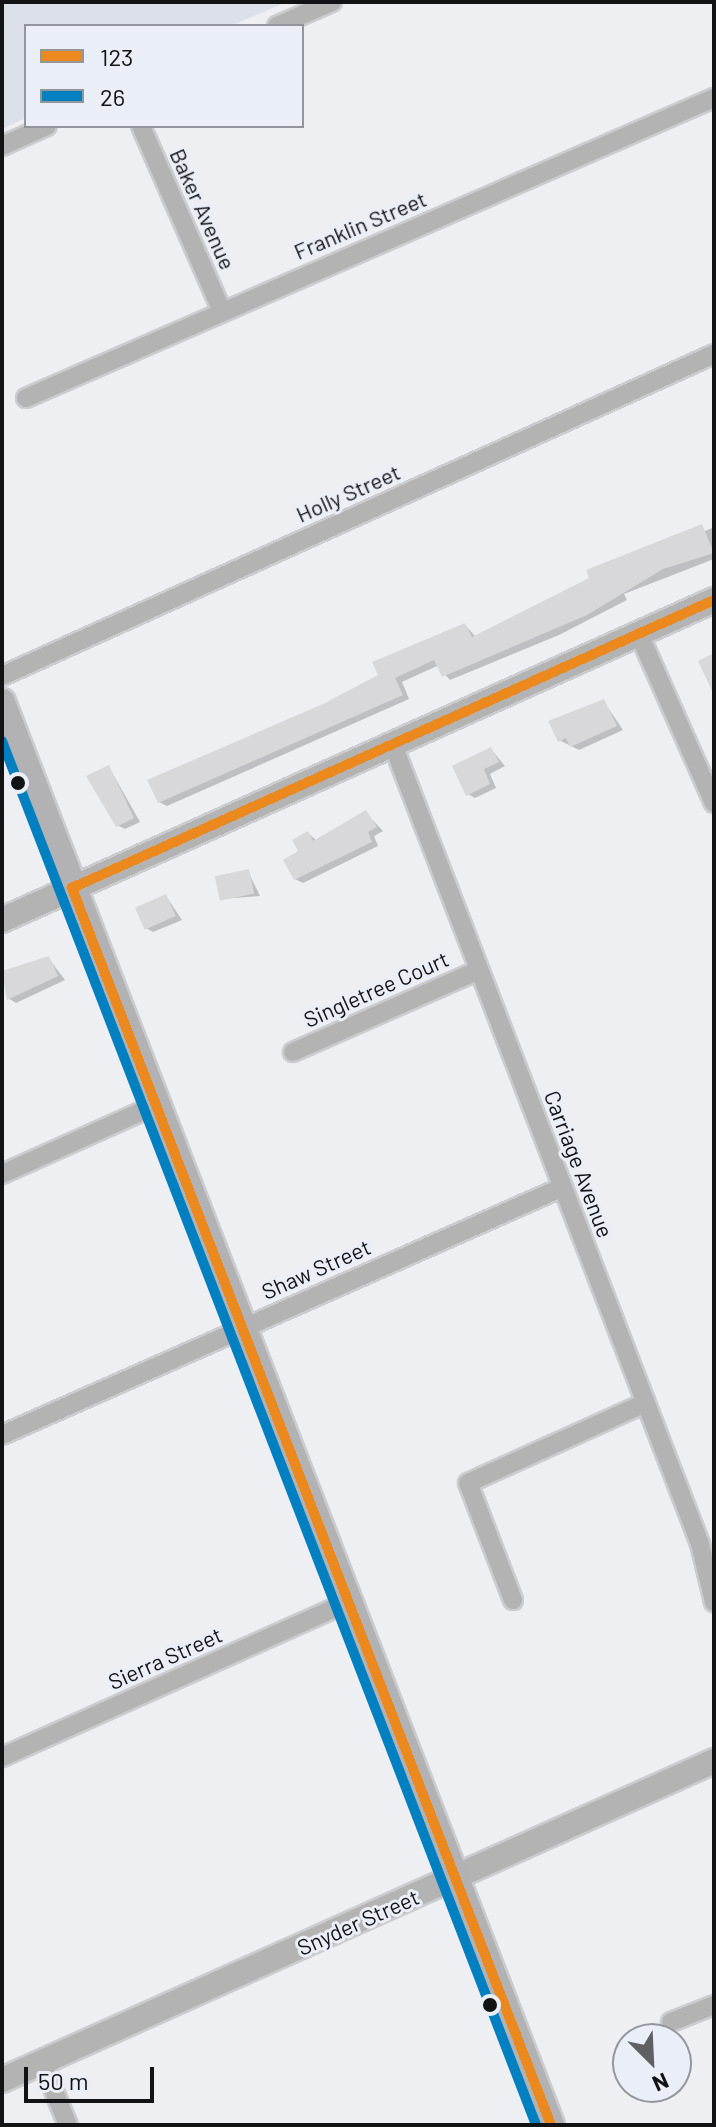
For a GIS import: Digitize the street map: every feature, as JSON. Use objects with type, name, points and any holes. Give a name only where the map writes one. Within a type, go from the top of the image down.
[{"type":"main road","points":[[2,702],[551,2125]]},
{"type":"street","points":[[282,24],[332,2]]},
{"type":"street","name":"Franklin Street","points":[[26,398],[714,98]]},
{"type":"street","points":[[2,146],[42,128]]},
{"type":"street","name":"Baker Avenue","points":[[142,128],[222,311]]},
{"type":"street","name":"Holly Street","points":[[2,676],[714,354]]},
{"type":"street","points":[[2,920],[714,600]]},
{"type":"street","points":[[639,634],[714,803]]},
{"type":"street","name":"Carriage Avenue","points":[[393,745],[645,1403],[714,1602]]},
{"type":"street","name":"Singletree Court","points":[[293,1052],[479,970]]},
{"type":"street","points":[[2,1174],[156,1105]]},
{"type":"street","name":"Shaw Street","points":[[2,1435],[563,1187]]},
{"type":"street","points":[[513,1600],[468,1483],[645,1403]]},
{"type":"street","name":"Sierra Street","points":[[2,1757],[348,1602]]},
{"type":"street","name":"Snyder Street","points":[[2,2080],[714,1761]]},
{"type":"street","points":[[671,2022],[714,2005]]},
{"type":"street","points":[[42,2062],[68,2125]]},
{"type":"shaded area","points":[[2,2],[286,2],[236,24],[24,24],[24,119],[2,129]]},
{"type":"building","points":[[702,524],[714,553],[663,569],[587,615],[442,677],[434,660],[395,678],[403,695],[158,803],[147,780],[323,704],[378,675],[372,662],[465,623],[472,637],[589,578],[586,570]]},
{"type":"building","points":[[714,653],[714,695],[698,661]]},
{"type":"building","points":[[604,699],[617,726],[570,747],[566,738],[558,742],[548,721]]},
{"type":"building","points":[[491,747],[499,762],[484,769],[490,784],[466,796],[452,766]]},
{"type":"building","points":[[109,765],[134,818],[116,827],[86,776]]},
{"type":"building","points":[[366,810],[377,827],[368,832],[372,842],[294,880],[283,860],[298,851],[292,840],[308,831],[313,841]]},
{"type":"building","points":[[249,869],[254,893],[220,901],[215,876]]},
{"type":"building","points":[[166,894],[176,916],[145,930],[135,908]]},
{"type":"building","points":[[49,956],[58,976],[7,1000],[2,971]]},
{"type":"transit line","name":"123","points":[[551,2125],[72,888],[714,600]]},
{"type":"transit line","name":"26","points":[[2,741],[536,2125]]}]
